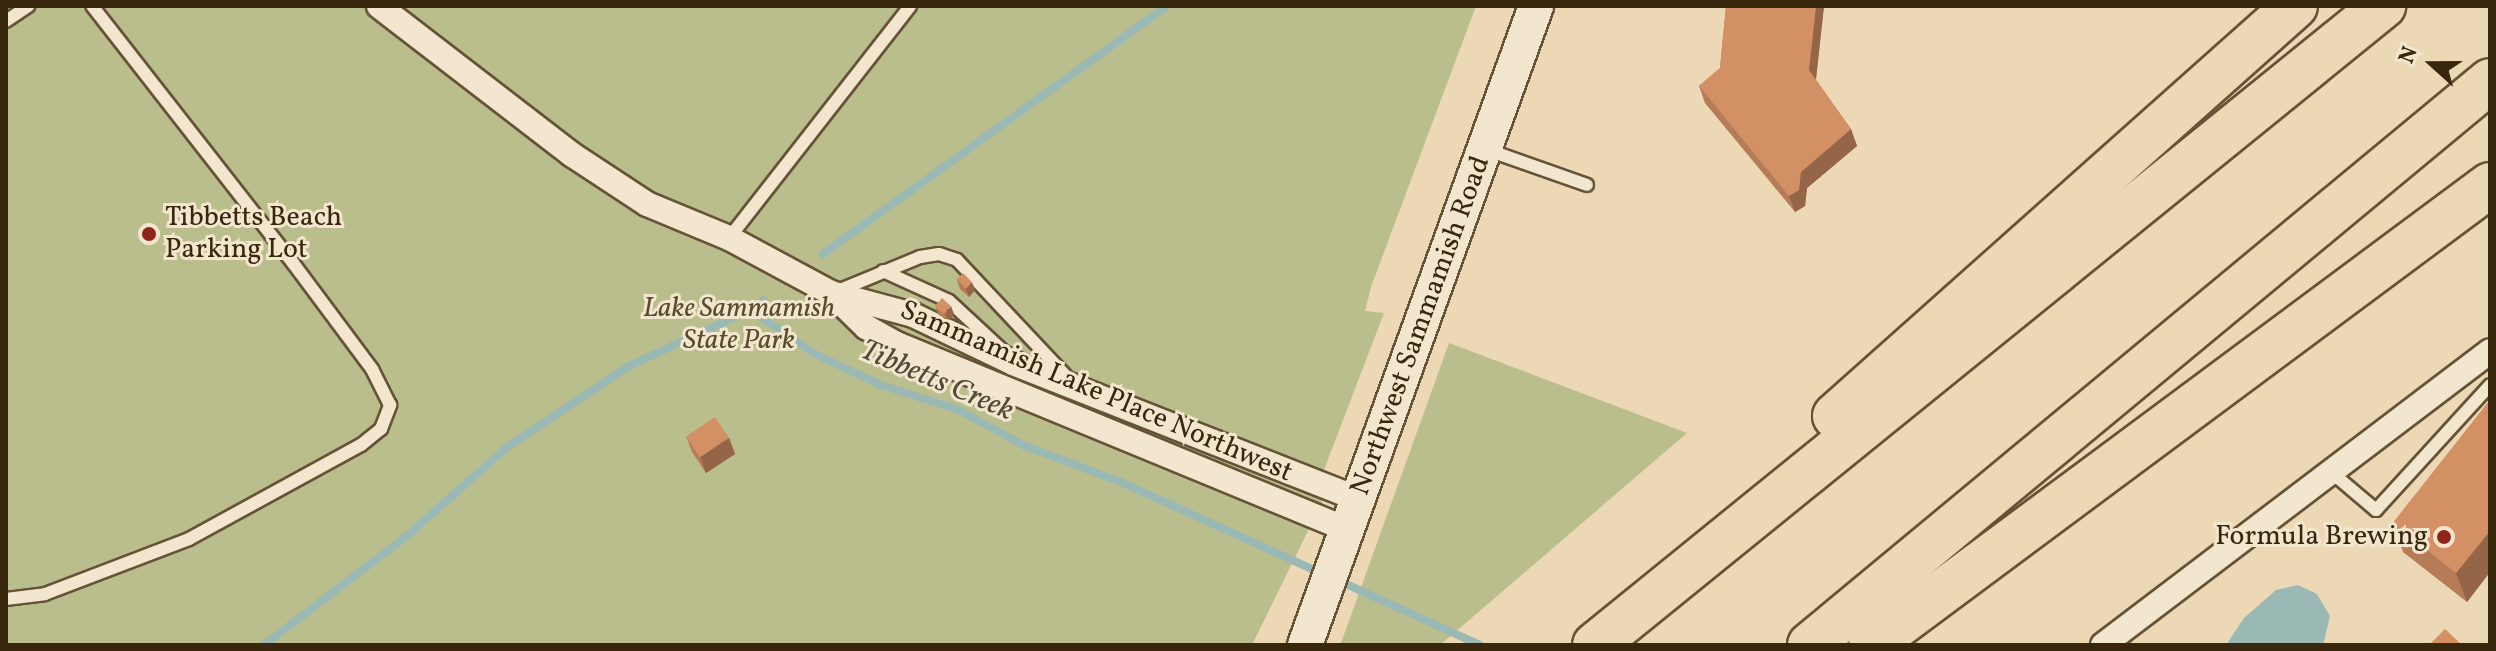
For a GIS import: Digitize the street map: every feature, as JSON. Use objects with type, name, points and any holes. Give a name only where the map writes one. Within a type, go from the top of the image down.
[{"type":"highway","points":[[1593,645],[1887,367],[2295,6]]},
{"type":"highway","points":[[2224,71],[2302,6]]},
{"type":"highway","points":[[1593,645],[2383,6]]},
{"type":"highway","points":[[1810,645],[2490,81]]},
{"type":"highway","points":[[1871,645],[2490,185]]},
{"type":"street","name":"Sammamish Lake Place Northwest","points":[[379,6],[619,188],[729,238],[831,293],[913,315],[1013,363],[1079,390],[1348,529]]},
{"type":"street","name":"Northwest Sammamish Road","points":[[1305,645],[1536,6]]},
{"type":"street","name":"Sammamish Lake Place Northwest","points":[[831,293],[866,327],[897,344],[1348,529]]},
{"type":"street","points":[[2103,645],[2129,636],[2331,472],[2490,351]]},
{"type":"lane","points":[[6,21],[28,6]]},
{"type":"lane","points":[[729,238],[910,6]]},
{"type":"lane","points":[[6,599],[45,594],[189,539],[361,445],[381,429],[390,405],[372,369],[293,263],[89,7]]},
{"type":"lane","points":[[1484,149],[1587,185]]},
{"type":"lane","points":[[831,293],[883,271],[939,254],[957,260],[1079,390]]},
{"type":"lane","points":[[883,271],[949,301],[979,325],[1013,363]]},
{"type":"lane","points":[[2331,472],[2376,510],[2490,385]]},
{"type":"green space","name":"Lake Sammamish State Park","points":[[6,6],[1476,6],[1371,287],[1365,311],[1384,313],[1322,475],[1329,488],[1252,645],[6,645]]},
{"type":"green space","points":[[1449,343],[1687,433],[1440,645],[1346,645],[1341,643]]},
{"type":"water","points":[[2298,585],[2317,594],[2330,616],[2323,645],[2226,645],[2244,618],[2276,590]]},
{"type":"building","points":[[1726,6],[1816,6],[1809,70],[1851,129],[1801,172],[1799,190],[1789,196],[1699,86],[1720,68]]},
{"type":"building","points":[[963,273],[972,282],[966,289],[957,279]]},
{"type":"building","points":[[942,298],[951,306],[944,314],[935,306]]},
{"type":"building","points":[[2490,400],[2490,531],[2456,573],[2393,523]]},
{"type":"building","points":[[715,417],[729,438],[700,457],[686,437]]},
{"type":"building","points":[[2445,629],[2462,645],[2429,645]]},
{"type":"waterway","points":[[823,254],[1167,6]]},
{"type":"waterway","points":[[750,310],[764,300]]},
{"type":"waterway","name":"Tibbetts Creek","points":[[264,645],[408,535],[506,448],[629,366],[750,310],[815,354],[881,385],[959,410],[1023,445],[1123,483],[1323,574]]},
{"type":"waterway","name":"Tibbetts Creek","points":[[1335,579],[1480,645]]},
{"type":"place","name":"Tibbetts Beach Parking Lot","points":[[149,234]]},
{"type":"place","name":"Formula Brewing","points":[[2444,537]]}]
